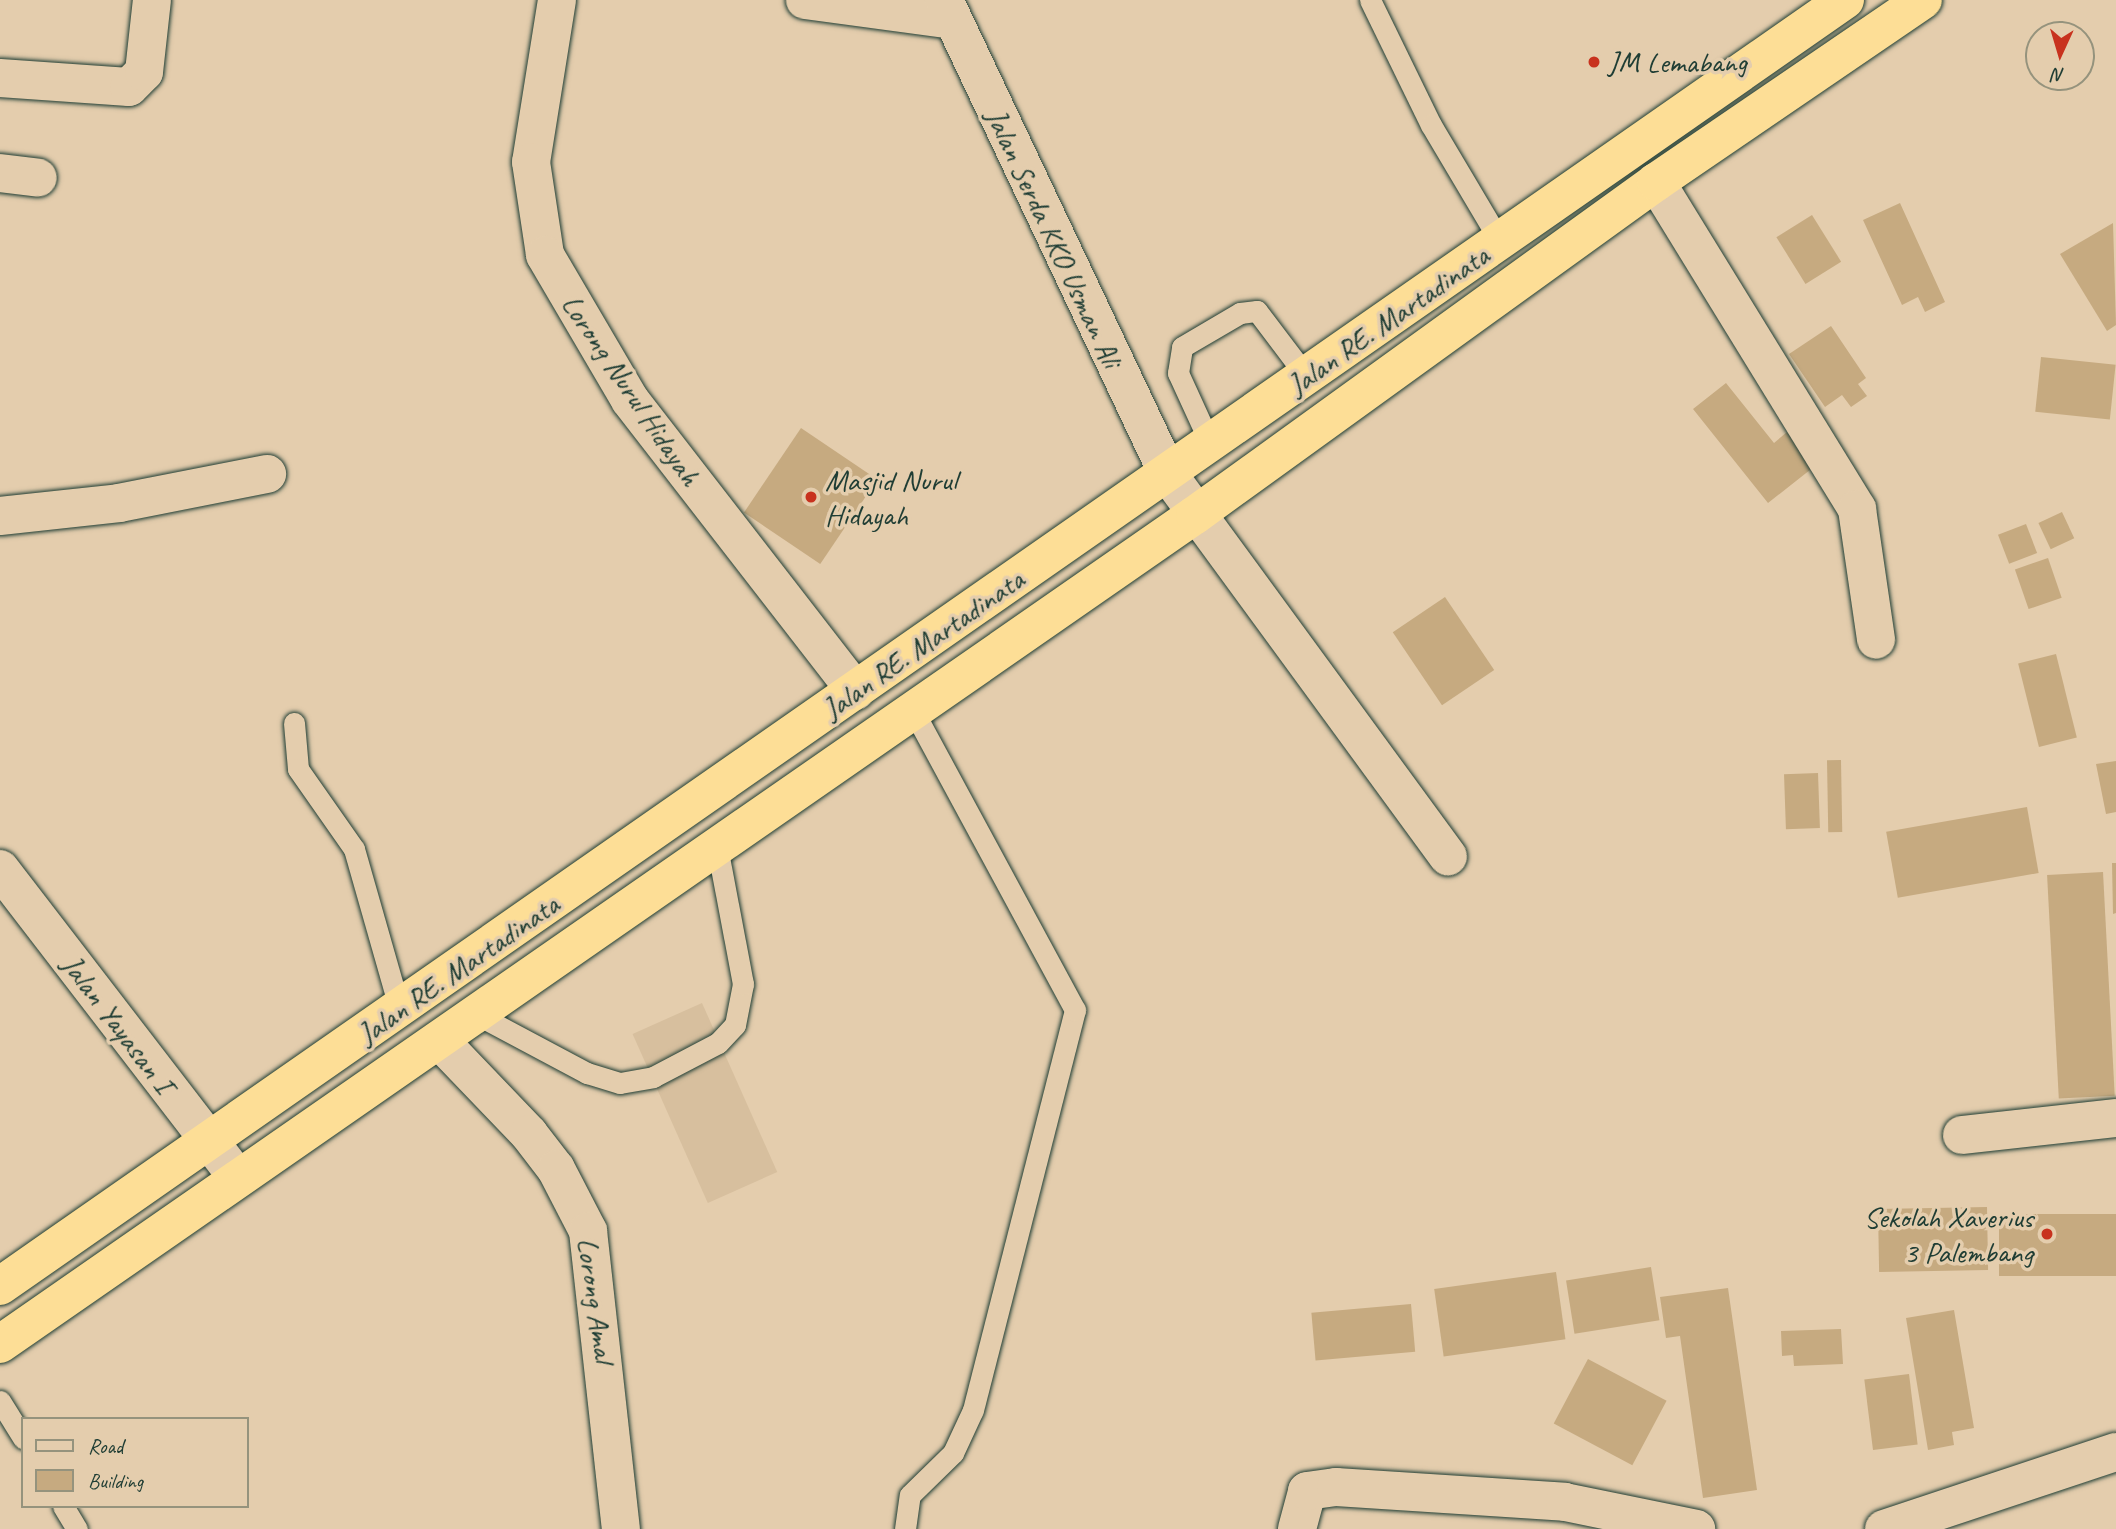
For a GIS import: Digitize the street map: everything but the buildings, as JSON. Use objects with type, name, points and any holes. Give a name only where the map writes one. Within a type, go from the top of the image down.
[{"type":"highway","name":"Jalan RE. Martadinata","points":[[0,1286],[209,1144],[1845,0]]},
{"type":"highway","points":[[0,1344],[1195,515],[1656,182],[1923,0]]},
{"type":"street","points":[[0,78],[129,88],[144,72],[152,0]]},
{"type":"street","name":"Lorong Nurul Hidayah","points":[[557,0],[531,162],[545,255],[630,400],[856,691]]},
{"type":"street","points":[[805,0],[949,10]]},
{"type":"street","name":"Jalan Serda KKO Usman Ali","points":[[949,10],[1168,474],[1195,515],[1448,857]]},
{"type":"street","points":[[0,173],[38,178]]},
{"type":"street","points":[[1656,182],[1857,509],[1876,640]]},
{"type":"street","points":[[0,516],[119,503],[267,474]]},
{"type":"street","name":"Jalan Yayasan I","points":[[0,869],[209,1144],[238,1178]]},
{"type":"street","name":"Lorong Amal","points":[[439,1040],[556,1169],[588,1231],[621,1529]]},
{"type":"street","points":[[1962,1135],[2116,1118]]},
{"type":"street","points":[[1884,1529],[2116,1452]]},
{"type":"street","points":[[1297,1529],[1303,1496],[1322,1487],[1564,1502],[1637,1522],[1696,1529]]},
{"type":"lane","points":[[1370,0],[1431,125],[1500,241]]},
{"type":"lane","points":[[1210,443],[1178,373],[1182,347],[1240,313],[1257,311],[1307,377]]},
{"type":"lane","points":[[905,1529],[910,1495],[953,1453],[973,1410],[1075,1010],[913,710]]},
{"type":"lane","points":[[294,723],[298,769],[354,849],[400,1010]]},
{"type":"lane","points":[[476,1014],[587,1073],[620,1083],[653,1077],[718,1044],[735,1025],[743,984],[717,847]]},
{"type":"lane","points":[[0,1401],[21,1435]]},
{"type":"lane","points":[[65,1508],[77,1529]]},
{"type":"shaded area","points":[[702,1003],[777,1172],[708,1203],[633,1034]]},
{"type":"place","name":"JM Lemabang","points":[[1594,62]]},
{"type":"place","name":"Masjid Nurul Hidayah","points":[[811,497]]},
{"type":"place","name":"Sekolah Xaverius 3 Palembang","points":[[2047,1234]]}]
